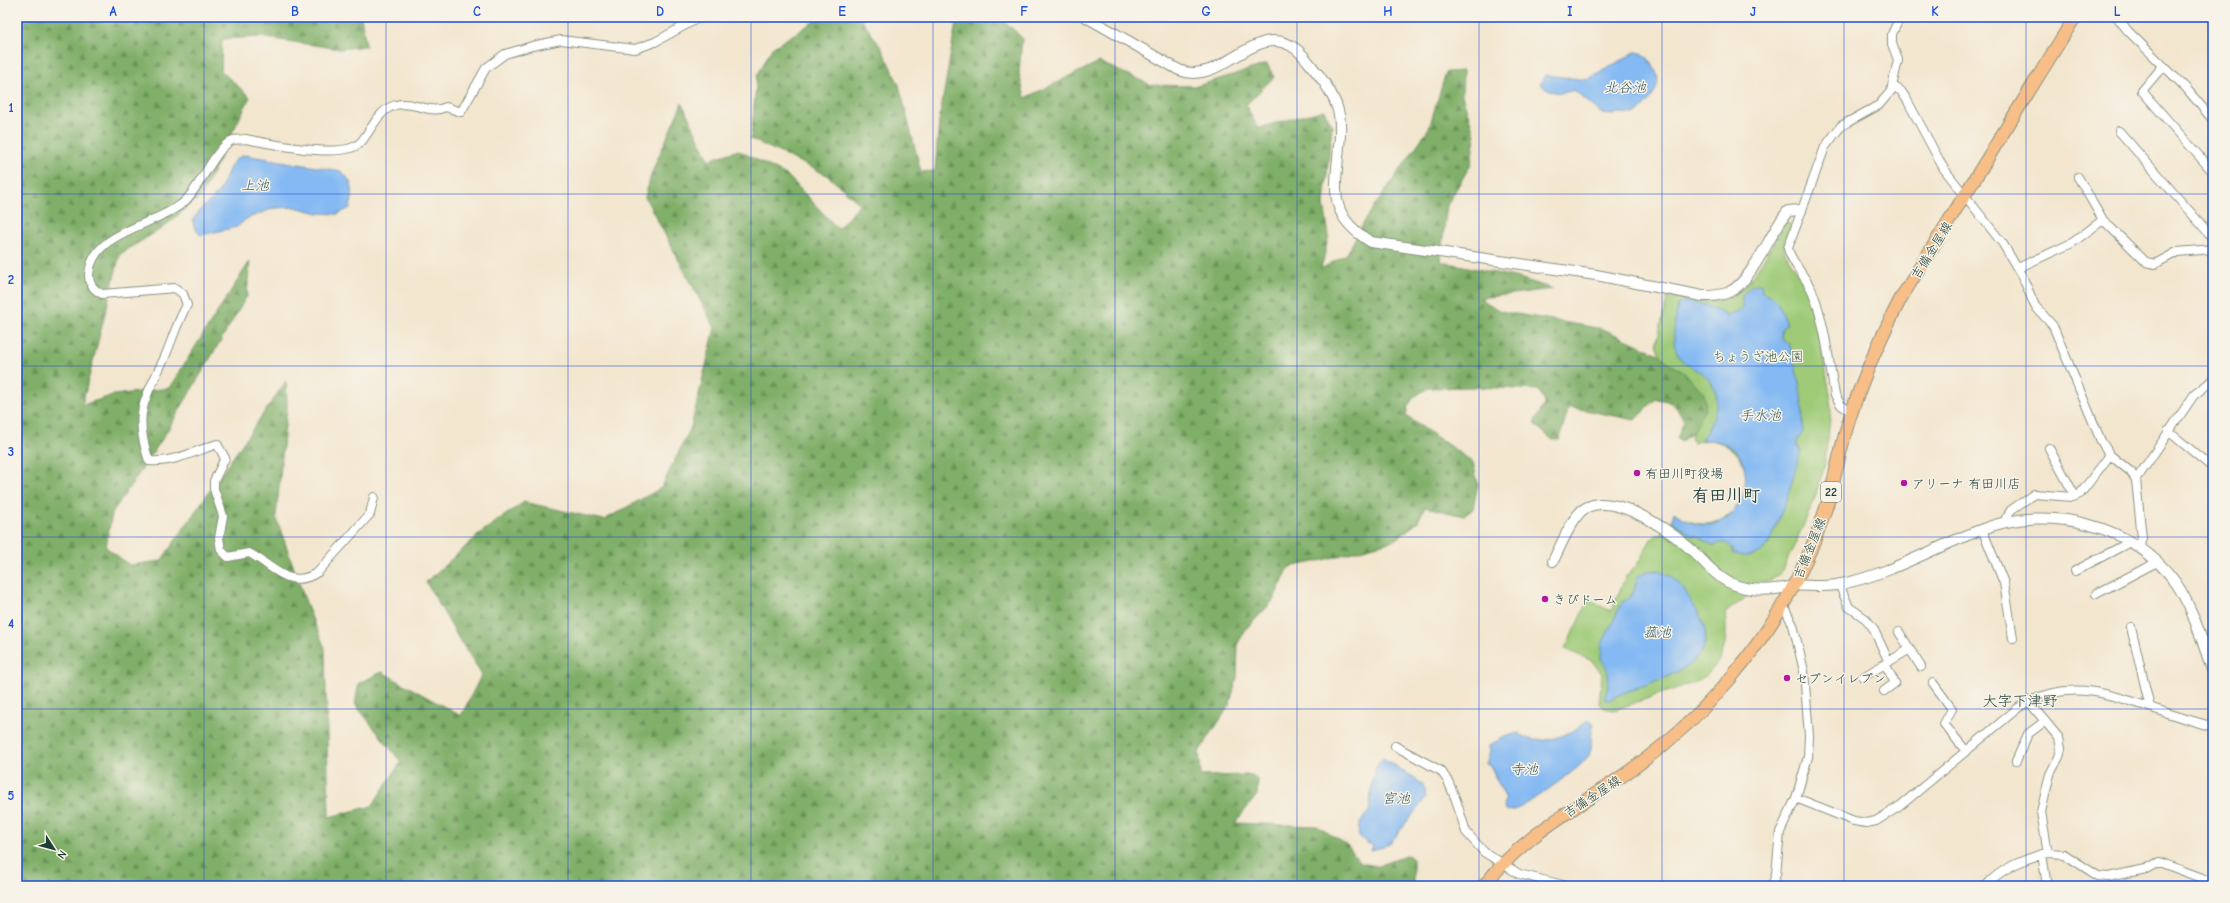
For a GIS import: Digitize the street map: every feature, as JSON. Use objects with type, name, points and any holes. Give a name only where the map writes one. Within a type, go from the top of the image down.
[{"type":"main road","name":"吉備金屋線","points":[[1484,886],[1504,863],[1541,830],[1638,765],[1687,724],[1730,679],[1783,605],[1794,586],[1820,526],[1831,491],[1851,412],[1876,350],[1901,298],[2075,17]]},
{"type":"street","points":[[374,497],[370,514],[318,572],[308,578],[296,580],[285,577],[249,553],[228,556],[221,550],[219,538],[223,516],[214,489],[214,481],[225,458],[221,449],[217,444],[175,458],[157,462],[150,461],[144,445],[140,422],[148,388],[164,359],[178,320],[187,305],[184,294],[175,288],[102,294],[94,290],[89,282],[91,259],[102,247],[114,239],[167,213],[184,202],[207,173],[223,147],[233,140],[245,139],[320,151],[344,150],[360,143],[386,108],[397,104],[432,110],[439,110],[446,107],[460,112],[486,68],[505,54],[532,46],[562,40],[635,49],[655,42],[700,17]]},
{"type":"street","points":[[1086,17],[1179,70],[1194,75],[1219,67],[1256,44],[1280,42],[1295,48],[1302,54],[1325,83],[1340,111],[1342,127],[1336,179],[1336,200],[1348,226],[1371,242],[1596,275],[1702,296],[1718,296],[1730,292],[1746,277],[1788,211],[1801,210]]},
{"type":"street","points":[[1851,412],[1840,405],[1835,396],[1816,304],[1807,280],[1788,253],[1789,243],[1820,156],[1836,131],[1850,119],[1879,105],[1888,96],[1894,86],[1898,60],[1892,44],[1892,34],[1900,17]]},
{"type":"street","points":[[2117,17],[2128,31],[2186,88],[2213,120]]},
{"type":"street","points":[[2163,66],[2142,91],[2213,172]]},
{"type":"street","points":[[1894,86],[1901,91],[1907,100],[1944,170],[1997,236],[2018,268],[2035,306],[2053,326],[2101,441],[2110,455],[2131,472],[2136,480],[2142,538],[2139,548]]},
{"type":"street","points":[[2119,132],[2213,238]]},
{"type":"street","points":[[2078,177],[2104,220],[2146,262],[2155,264],[2177,252],[2213,250]]},
{"type":"street","points":[[2018,268],[2072,243],[2104,220]]},
{"type":"street","points":[[2136,480],[2194,395],[2213,380]]},
{"type":"street","points":[[2168,431],[2213,468]]},
{"type":"street","points":[[2049,448],[2075,496]]},
{"type":"street","points":[[2007,522],[2006,518],[2011,510],[2034,494],[2075,496],[2085,490],[2110,455]]},
{"type":"street","points":[[1553,561],[1580,513],[1594,506],[1615,506],[1636,512],[1689,547],[1710,569],[1729,582],[1755,589],[1778,589],[1794,586],[1839,584],[1885,571],[1982,529],[2007,522],[2047,518],[2077,522],[2097,527],[2130,542],[2157,562],[2175,582],[2186,601],[2213,672]]},
{"type":"street","points":[[1982,529],[2004,583],[2013,638]]},
{"type":"street","points":[[2075,571],[2130,542]]},
{"type":"street","points":[[2096,594],[2157,562]]},
{"type":"street","points":[[1839,584],[1849,608],[1866,619],[1873,628],[1896,683],[1884,691]]},
{"type":"street","points":[[1772,886],[1776,874],[1780,832],[1796,798],[1808,757],[1809,736],[1804,671],[1793,625],[1783,605]]},
{"type":"street","points":[[2131,627],[2150,707]]},
{"type":"street","points":[[1899,632],[1921,667]]},
{"type":"street","points":[[1863,677],[1910,649]]},
{"type":"street","points":[[1933,683],[1952,709],[1944,724],[1966,751]]},
{"type":"street","points":[[1796,798],[1854,821],[1866,823],[1876,821],[1900,806],[2006,717],[2030,700],[2051,693],[2082,689],[2113,695],[2213,727]]},
{"type":"street","points":[[2030,700],[2059,738],[2061,748],[2059,757],[2050,774],[2041,812],[2048,886]]},
{"type":"street","points":[[2016,761],[2028,734],[2045,721]]},
{"type":"street","points":[[1395,746],[1440,771],[1448,781],[1456,800],[1462,823],[1472,840],[1484,852],[1504,863],[1519,874],[1567,886]]},
{"type":"street","points":[[1986,886],[2011,867],[2045,853],[2064,854],[2098,876],[2108,877],[2146,869],[2159,862],[2213,882]]},
{"type":"green space","points":[[17,17],[361,17],[366,46],[340,49],[260,37],[222,39],[221,71],[250,97],[201,196],[161,229],[120,254],[82,405],[114,395],[169,388],[250,261],[247,296],[163,438],[112,513],[106,547],[129,565],[161,561],[286,381],[287,406],[276,517],[309,611],[325,648],[329,817],[372,806],[401,762],[355,704],[359,683],[382,672],[461,716],[482,674],[459,639],[426,582],[483,531],[524,502],[604,520],[661,488],[691,427],[715,328],[645,197],[652,172],[682,103],[709,160],[738,150],[788,176],[838,229],[860,204],[827,175],[751,139],[757,76],[772,48],[821,17],[860,17],[882,49],[899,85],[921,172],[935,171],[939,121],[957,17],[1000,17],[1022,38],[1019,73],[1025,98],[1099,62],[1151,85],[1197,86],[1267,64],[1274,77],[1246,105],[1258,128],[1324,110],[1332,125],[1324,204],[1329,235],[1321,269],[1347,254],[1365,220],[1429,128],[1446,72],[1463,71],[1462,95],[1475,136],[1471,164],[1447,205],[1440,261],[1519,278],[1553,289],[1480,298],[1500,311],[1603,329],[1668,358],[1699,381],[1708,396],[1709,407],[1696,431],[1681,441],[1677,438],[1684,421],[1677,408],[1666,401],[1656,399],[1635,420],[1569,407],[1559,440],[1553,440],[1534,424],[1545,402],[1539,390],[1477,387],[1428,388],[1414,397],[1408,406],[1406,416],[1473,462],[1478,484],[1473,509],[1464,516],[1425,507],[1417,523],[1393,541],[1320,561],[1289,567],[1273,601],[1247,628],[1238,643],[1237,678],[1229,706],[1199,752],[1201,776],[1252,775],[1258,779],[1257,795],[1235,823],[1317,826],[1347,845],[1360,863],[1378,866],[1408,855],[1413,859],[1413,886],[17,886]]},
{"type":"green space","name":"ちょうざ池公園","points":[[1786,222],[1791,225],[1784,243],[1784,251],[1806,287],[1814,307],[1830,394],[1831,412],[1824,468],[1812,506],[1783,570],[1772,580],[1758,581],[1749,595],[1725,613],[1726,639],[1724,648],[1717,662],[1703,678],[1691,684],[1614,710],[1603,708],[1599,704],[1602,674],[1592,661],[1565,649],[1588,600],[1611,611],[1626,576],[1637,565],[1651,539],[1656,535],[1662,534],[1672,521],[1674,512],[1693,522],[1711,523],[1726,517],[1738,505],[1745,490],[1746,474],[1740,458],[1725,445],[1717,442],[1705,440],[1693,443],[1691,437],[1706,406],[1704,393],[1686,374],[1664,359],[1659,352],[1657,341],[1668,296],[1698,301],[1714,301],[1729,298],[1736,294],[1752,276]]},
{"type":"water","name":"北谷池","points":[[1635,52],[1645,56],[1650,62],[1655,70],[1658,83],[1656,90],[1648,102],[1636,114],[1602,114],[1574,90],[1560,93],[1552,91],[1540,84],[1545,75],[1587,80]]},
{"type":"water","name":"上池","points":[[245,155],[340,171],[348,179],[352,187],[350,208],[338,214],[318,213],[295,207],[274,208],[246,219],[237,227],[201,235],[194,226],[195,216],[219,191],[235,161],[239,157]]},
{"type":"water","name":"手水池","points":[[1757,284],[1762,285],[1761,291],[1771,296],[1778,304],[1787,324],[1782,328],[1781,336],[1785,342],[1789,343],[1795,364],[1801,396],[1803,432],[1797,442],[1798,447],[1801,450],[1787,499],[1768,545],[1760,552],[1752,556],[1743,556],[1733,553],[1733,549],[1726,543],[1720,543],[1714,546],[1695,535],[1693,537],[1672,521],[1674,512],[1697,524],[1717,523],[1733,512],[1743,495],[1745,475],[1740,457],[1726,444],[1701,440],[1711,424],[1714,415],[1717,398],[1715,389],[1703,374],[1681,360],[1675,347],[1674,335],[1678,304],[1681,301],[1706,305],[1728,316],[1742,309],[1742,295],[1751,286]]},
{"type":"water","name":"菰池","points":[[1658,570],[1671,577],[1686,592],[1697,611],[1705,632],[1704,648],[1694,661],[1679,671],[1609,700],[1604,699],[1608,683],[1608,673],[1607,668],[1601,659],[1602,644],[1622,602],[1629,598],[1634,591],[1637,577],[1648,571]]},
{"type":"water","name":"寺池","points":[[1588,720],[1594,724],[1591,747],[1589,755],[1585,761],[1559,782],[1523,806],[1514,810],[1505,811],[1503,804],[1506,799],[1490,766],[1486,764],[1490,752],[1489,745],[1507,736],[1519,733],[1527,738],[1536,740],[1555,738],[1564,735]]},
{"type":"water","name":"宮池","points":[[1383,758],[1421,783],[1424,787],[1426,797],[1392,841],[1383,847],[1371,850],[1373,846],[1369,843],[1367,844],[1361,838],[1358,831],[1362,820],[1369,812],[1373,777],[1375,770]]},
{"type":"place","name":"有田川町役場","points":[[1637,473]]},
{"type":"place","name":"アリーナ 有田川店","points":[[1904,483]]},
{"type":"place","name":"きびドーム","points":[[1545,599]]},
{"type":"place","name":"セブンイレブン","points":[[1787,678]]},
{"type":"district","name":"有田川町","points":[[1726,495]]},
{"type":"district","name":"大字下津野","points":[[2020,701]]}]
